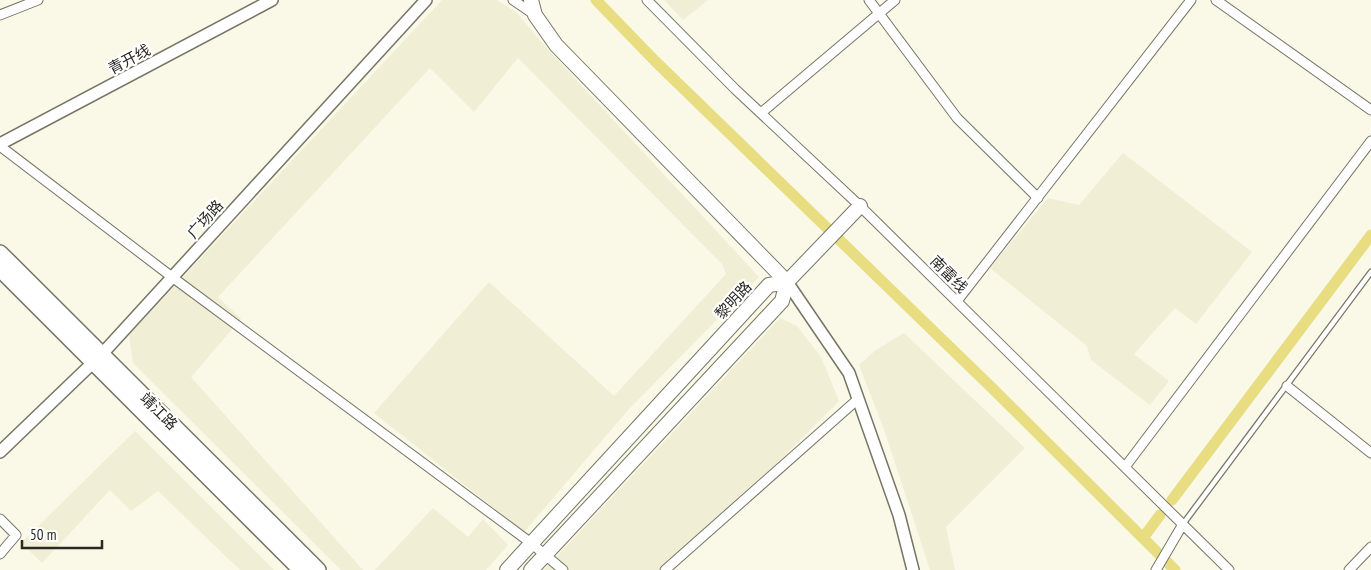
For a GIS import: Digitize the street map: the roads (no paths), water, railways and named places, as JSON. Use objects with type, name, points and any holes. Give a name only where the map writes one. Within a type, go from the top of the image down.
[{"type":"main road","points":[[531,0],[535,15],[556,45],[787,282]]},
{"type":"main road","points":[[531,570],[782,301],[787,282],[860,206]]},
{"type":"main road","name":"靖江路","points":[[0,253],[97,358],[301,570]]},
{"type":"main road","name":"靖江路","points":[[0,269],[97,358],[318,570]]},
{"type":"main road","name":"黎明路","points":[[507,570],[769,285],[787,282]]},
{"type":"street","points":[[0,15],[38,0]]},
{"type":"street","name":"青开线","points":[[0,145],[272,0]]},
{"type":"street","name":"广场路","points":[[0,452],[97,358],[426,0]]},
{"type":"street","points":[[512,0],[535,15]]},
{"type":"street","name":"南雷线","points":[[647,0],[761,113],[956,300],[1229,570]]},
{"type":"street","points":[[869,0],[957,118],[1038,198]]},
{"type":"street","points":[[761,113],[895,0]]},
{"type":"street","points":[[956,300],[1038,198],[1191,0]]},
{"type":"street","points":[[1216,0],[1371,110]]},
{"type":"street","points":[[1125,467],[1371,141]]},
{"type":"street","points":[[0,145],[172,277],[531,543],[563,570]]},
{"type":"street","points":[[787,282],[849,373],[899,515],[913,570]]},
{"type":"street","points":[[1287,386],[1371,453]]},
{"type":"street","points":[[665,570],[858,399]]},
{"type":"street","points":[[0,518],[16,535],[0,554]]},
{"type":"street","points":[[1156,570],[1183,524]]},
{"type":"street","points":[[1349,570],[1371,547]]},
{"type":"lane","points":[[1183,524],[1371,272]]},
{"type":"waterway","points":[[596,0],[655,61],[991,387],[1175,570]]},
{"type":"waterway","points":[[1172,500],[1371,235]]},
{"type":"waterway","points":[[1143,538],[1160,515]]}]
